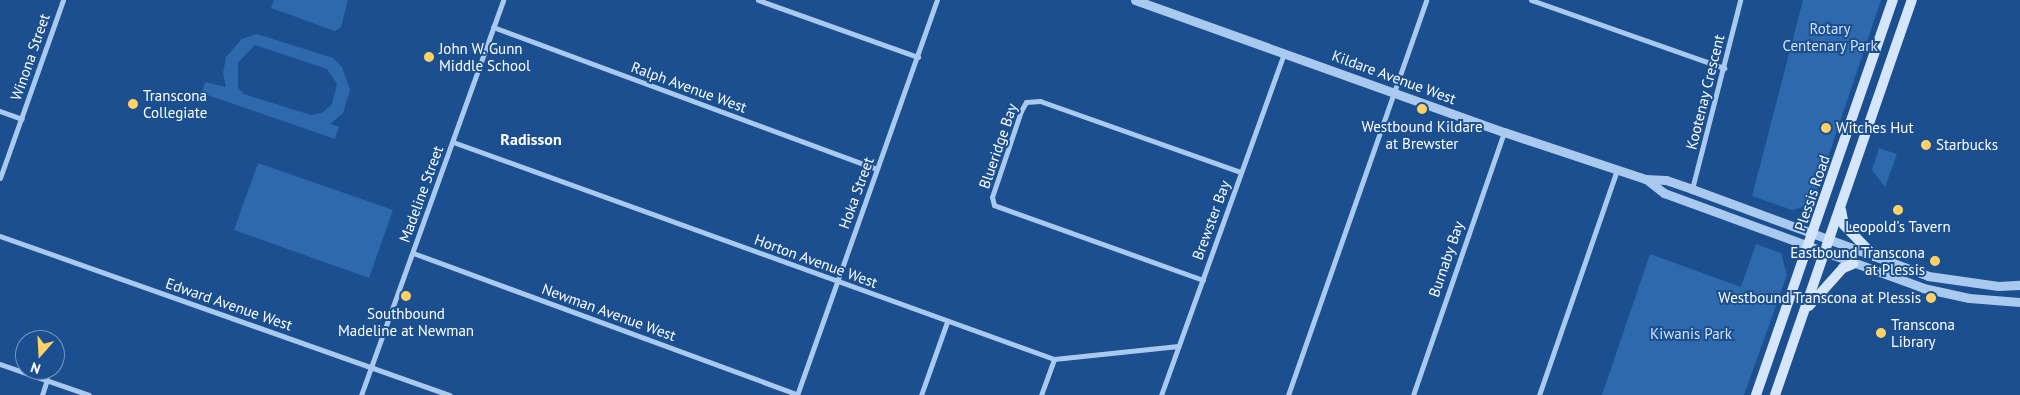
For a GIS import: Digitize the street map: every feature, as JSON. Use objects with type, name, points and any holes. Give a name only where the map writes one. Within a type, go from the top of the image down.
[{"type":"main road","name":"Plessis Road","points":[[1756,395],[1815,234],[1893,0]]},
{"type":"main road","points":[[1775,395],[1826,254],[1912,0]]},
{"type":"main road","points":[[1841,210],[1844,224],[1874,256]]},
{"type":"main road","points":[[1806,310],[1843,268],[1853,264]]},
{"type":"street","points":[[54,0],[62,1]]},
{"type":"street","name":"Madeline Street","points":[[361,395],[503,0]]},
{"type":"street","points":[[758,0],[918,57]]},
{"type":"street","name":"Hoka Street","points":[[797,394],[938,0]]},
{"type":"street","name":"Kildare Avenue West","points":[[1135,0],[1394,91],[1504,132],[1645,179],[1666,180],[1874,256],[1950,280],[1998,286],[2020,285]]},
{"type":"street","points":[[1288,395],[1426,0]]},
{"type":"street","points":[[1531,0],[1724,68]]},
{"type":"street","points":[[1554,8],[1557,0]]},
{"type":"street","name":"Kootenay Crescent","points":[[1692,189],[1740,0]]},
{"type":"street","name":"Winona Street","points":[[0,178],[62,1]]},
{"type":"street","name":"Ralph Avenue West","points":[[493,27],[877,169]]},
{"type":"street","name":"Brewster Bay","points":[[1161,395],[1284,53]]},
{"type":"street","name":"Blueridge Bay","points":[[1203,280],[994,205],[994,189],[1021,111],[1026,102],[1040,101],[1241,172]]},
{"type":"street","points":[[0,111],[22,119]]},
{"type":"street","name":"Burnaby Bay","points":[[1413,395],[1504,132]]},
{"type":"street","name":"Horton Avenue West","points":[[453,142],[947,322],[1054,359],[1178,346]]},
{"type":"street","points":[[1539,395],[1617,170]]},
{"type":"street","name":"Kildare Avenue West","points":[[1645,179],[1664,193],[1853,264],[1924,288],[1969,298],[2020,302]]},
{"type":"street","name":"Edward Avenue West","points":[[0,236],[450,395]]},
{"type":"street","name":"Newman Avenue West","points":[[413,253],[797,394]]},
{"type":"street","points":[[921,395],[947,322]]},
{"type":"street","points":[[1041,395],[1054,359]]},
{"type":"street","points":[[0,364],[15,369]]},
{"type":"street","points":[[42,395],[47,380],[90,395]]},
{"type":"green space","points":[[274,0],[348,0],[341,27],[335,31],[271,8]]},
{"type":"green space","name":"Rotary Centenary Park","points":[[1803,0],[1881,0],[1814,199],[1800,208],[1792,210],[1752,196]]},
{"type":"green space","points":[[257,34],[333,58],[342,67],[350,90],[343,113],[330,124],[339,127],[335,139],[202,93],[205,82],[226,87],[223,73],[226,57],[242,39]],"holes":[[[255,45],[327,69],[337,84],[332,104],[322,113],[311,115],[244,94],[238,88],[238,63]]]},
{"type":"green space","points":[[1879,148],[1897,154],[1885,187],[1872,170]]},
{"type":"green space","points":[[258,163],[393,210],[369,278],[234,230]]},
{"type":"green space","name":"Kiwanis Park","points":[[1756,244],[1781,253],[1787,275],[1744,395],[1602,395],[1650,254],[1741,287]]},
{"type":"place","name":"John W. Gunn Middle School","points":[[429,57]]},
{"type":"place","name":"Transcona Collegiate","points":[[133,104]]},
{"type":"place","name":"Westbound Kildare at Brewster","points":[[1422,109]]},
{"type":"place","name":"Witches Hut","points":[[1826,128]]},
{"type":"place","name":"Starbucks","points":[[1926,145]]},
{"type":"place","name":"Leopold's Tavern","points":[[1898,210]]},
{"type":"place","name":"Eastbound Transcona at Plessis","points":[[1935,261]]},
{"type":"place","name":"Southbound Madeline at Newman","points":[[406,296]]},
{"type":"place","name":"Westbound Transcona at Plessis","points":[[1931,298]]},
{"type":"place","name":"Transcona Library","points":[[1881,333]]},
{"type":"district","name":"Radisson","points":[[531,139]]}]
